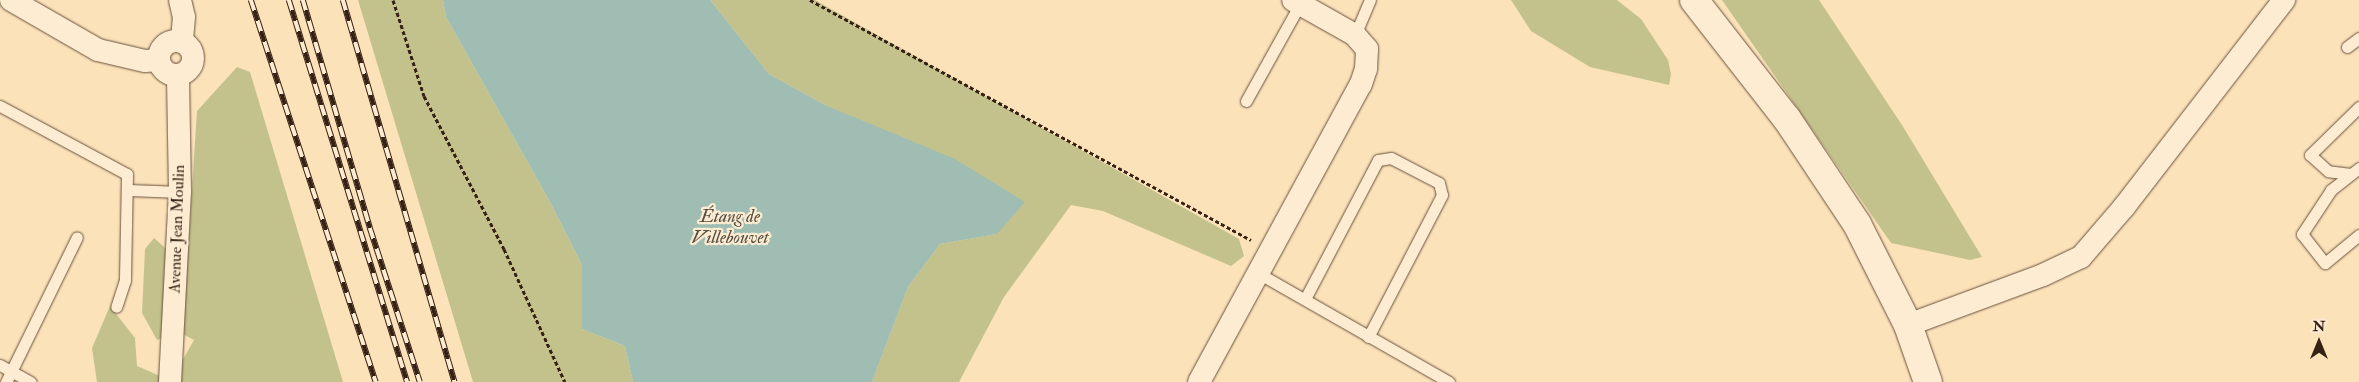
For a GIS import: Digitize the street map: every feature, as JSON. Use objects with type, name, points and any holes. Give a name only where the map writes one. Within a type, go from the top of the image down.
[{"type":"street","points":[[11,0],[98,50],[145,61],[159,60]]},
{"type":"street","points":[[180,0],[184,17],[182,42]]},
{"type":"street","points":[[1694,0],[1832,183],[1881,266],[1908,325],[1928,382]]},
{"type":"street","points":[[1908,325],[2043,275],[2081,257],[2124,207],[2284,0]]},
{"type":"street","points":[[1199,382],[1361,84],[1366,69],[1361,42],[1297,2]]},
{"type":"street","points":[[182,42],[191,49],[193,62],[187,72],[178,76],[166,72],[159,60],[164,45],[182,42]]},
{"type":"street","name":"Avenue Jean Moulin","points":[[170,382],[180,192],[178,76]]},
{"type":"lane","points":[[1361,42],[1370,0]]},
{"type":"lane","points":[[1246,101],[1297,2]]},
{"type":"lane","points":[[2348,48],[2359,38]]},
{"type":"lane","points":[[0,106],[127,174],[129,190],[125,280],[116,307]]},
{"type":"lane","points":[[2355,171],[2328,171],[2310,155],[2359,107]]},
{"type":"lane","points":[[1305,299],[1378,160],[1391,158],[1439,183],[1442,195],[1368,336]]},
{"type":"lane","points":[[2355,171],[2331,190],[2302,234],[2325,263],[2359,235]]},
{"type":"lane","points":[[129,190],[180,192]]},
{"type":"lane","points":[[9,377],[77,237]]},
{"type":"lane","points":[[1258,273],[1450,382]]},
{"type":"lane","points":[[0,365],[9,377],[31,382]]},
{"type":"path","points":[[393,0],[424,96],[504,249],[565,382]]},
{"type":"path","points":[[810,0],[1251,240]]},
{"type":"path","points":[[1247,247],[1256,231]]},
{"type":"shaded area","points":[[358,0],[443,0],[446,17],[550,202],[582,265],[582,329],[625,346],[633,382],[473,382]]},
{"type":"shaded area","points":[[710,0],[815,0],[1239,239],[1244,256],[1231,266],[1103,211],[1071,205],[1004,297],[959,382],[872,382],[908,287],[940,244],[997,234],[827,106],[769,74]]},
{"type":"shaded area","points":[[1511,0],[1617,0],[1641,19],[1668,60],[1671,74],[1669,85],[1590,67],[1531,31]]},
{"type":"shaded area","points":[[1722,0],[1819,0],[1902,125],[1982,257],[1970,260],[1891,243]]},
{"type":"shaded area","points":[[237,67],[250,72],[343,382],[178,382],[182,361],[194,340],[179,332],[157,340],[142,313],[145,249],[154,238],[187,267],[197,111]]},
{"type":"shaded area","points":[[110,306],[135,338],[137,366],[174,382],[97,382],[92,348]]},
{"type":"water","name":"Étang de Villebouvet","points":[[443,0],[710,0],[769,74],[827,106],[955,159],[1025,202],[997,234],[940,244],[908,287],[872,382],[633,382],[625,346],[582,329],[582,265],[550,202],[446,17]]},
{"type":"railway","points":[[251,0],[376,382]]},
{"type":"railway","points":[[289,0],[407,382]]},
{"type":"railway","points":[[303,0],[370,228],[420,382]]},
{"type":"railway","points":[[343,0],[455,382]]}]
